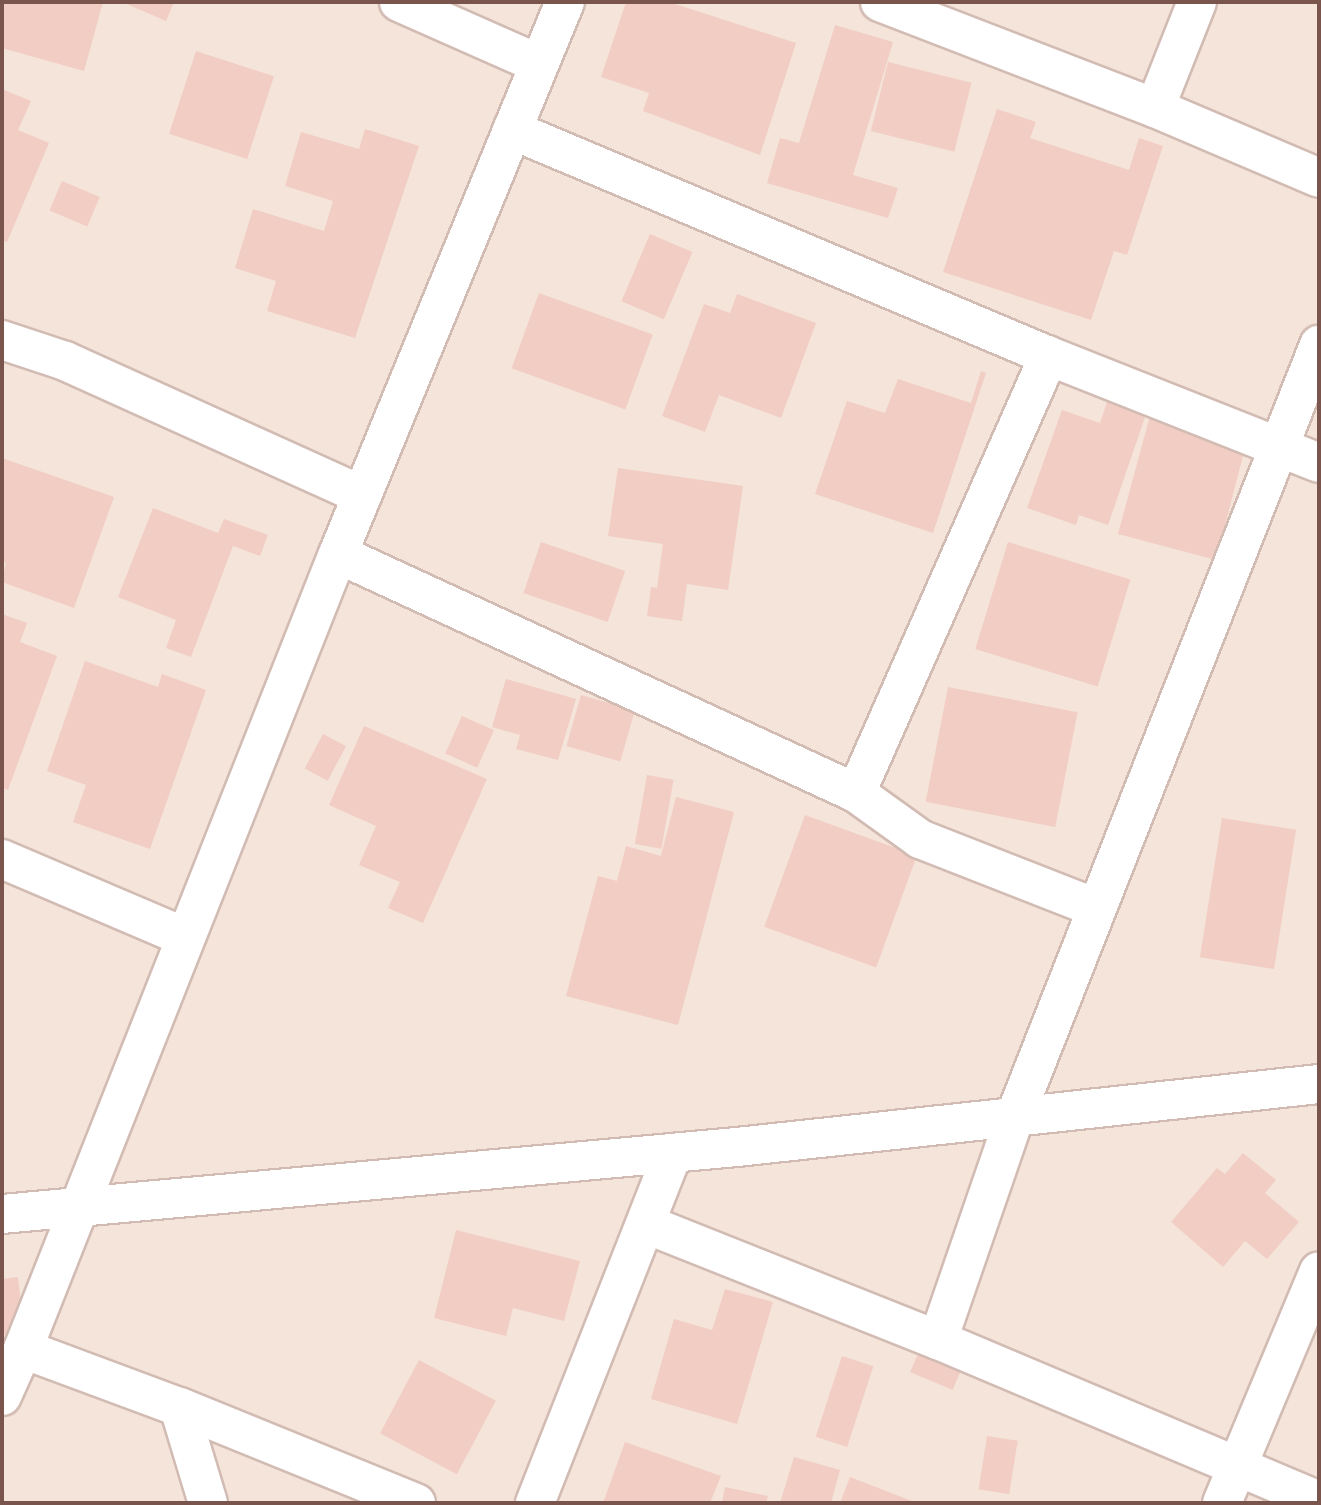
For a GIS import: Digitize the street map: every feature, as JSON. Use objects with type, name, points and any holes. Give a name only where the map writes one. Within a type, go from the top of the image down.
[{"type":"street","points":[[399,2],[539,64]]},
{"type":"street","points":[[2,1396],[80,1208],[338,554],[565,2]]},
{"type":"street","points":[[880,2],[1155,108],[1319,178]]},
{"type":"street","points":[[1155,108],[1197,2]]},
{"type":"street","points":[[512,130],[1049,356],[1280,444],[1319,463]]},
{"type":"street","points":[[2,340],[65,361],[362,495]]},
{"type":"street","points":[[938,1340],[1016,1114],[1319,345]]},
{"type":"street","points":[[856,793],[1049,356]]},
{"type":"street","points":[[338,554],[856,793],[920,839],[1096,908]]},
{"type":"street","points":[[2,859],[185,937]]},
{"type":"street","points":[[2,1214],[673,1153],[1016,1114],[1319,1084]]},
{"type":"street","points":[[535,1503],[673,1153]]},
{"type":"street","points":[[646,1224],[938,1340],[1319,1501]]},
{"type":"street","points":[[1223,1503],[1319,1271]]},
{"type":"street","points":[[23,1349],[179,1407],[416,1503]]},
{"type":"street","points":[[179,1407],[208,1503]]},
{"type":"shaded area","points":[[2,2],[1319,2],[1319,1503],[2,1503]]},
{"type":"building","points":[[2,2],[103,2],[84,71],[2,48]]},
{"type":"building","points":[[122,2],[174,2],[166,21]]},
{"type":"building","points":[[626,2],[669,2],[796,43],[760,155],[643,111],[649,93],[601,77]]},
{"type":"building","points":[[835,25],[893,42],[853,175],[898,188],[888,218],[767,183],[780,138],[799,143]]},
{"type":"building","points":[[196,51],[274,76],[247,159],[169,134]]},
{"type":"building","points":[[888,62],[971,83],[954,152],[871,131]]},
{"type":"building","points":[[2,89],[31,101],[18,130],[49,143],[7,242],[2,240]]},
{"type":"building","points":[[997,109],[1036,122],[1030,138],[1129,170],[1139,138],[1163,146],[1127,255],[1114,251],[1091,320],[943,272]]},
{"type":"building","points":[[365,129],[419,146],[355,338],[267,311],[276,281],[235,268],[253,209],[324,231],[333,201],[285,186],[301,132],[359,149]]},
{"type":"building","points":[[62,181],[100,197],[87,226],[49,210]]},
{"type":"building","points":[[650,234],[692,252],[664,319],[621,301]]},
{"type":"building","points":[[539,293],[653,334],[625,410],[512,368]]},
{"type":"building","points":[[737,294],[816,323],[781,418],[719,395],[705,432],[662,416],[704,304],[730,313]]},
{"type":"building","points":[[981,371],[986,373],[933,533],[815,494],[847,401],[885,413],[898,379],[971,403]]},
{"type":"building","points":[[1116,375],[1155,388],[1108,525],[1079,515],[1076,525],[1027,508],[1062,410],[1100,423]]},
{"type":"building","points":[[1154,401],[1245,448],[1216,560],[1118,534]]},
{"type":"building","points":[[2,458],[114,497],[74,608],[2,582],[6,563],[2,561]]},
{"type":"building","points":[[618,468],[743,486],[728,590],[687,584],[682,621],[647,616],[651,587],[657,588],[663,544],[608,536]]},
{"type":"building","points":[[153,508],[218,533],[224,519],[268,535],[260,556],[233,546],[191,657],[166,648],[176,620],[118,597]]},
{"type":"building","points":[[541,542],[625,571],[608,622],[523,593]]},
{"type":"building","points":[[1008,542],[1130,579],[1098,687],[975,649]]},
{"type":"building","points":[[2,614],[27,623],[20,642],[57,656],[8,790],[2,787]]},
{"type":"building","points":[[85,661],[158,687],[162,674],[206,690],[150,849],[73,822],[86,785],[47,771]]},
{"type":"building","points":[[506,679],[576,699],[558,760],[516,749],[520,735],[492,727]]},
{"type":"building","points":[[948,687],[1078,712],[1055,827],[926,802]]},
{"type":"building","points":[[581,695],[635,710],[620,761],[566,746]]},
{"type":"building","points":[[462,716],[494,730],[477,768],[445,753]]},
{"type":"building","points":[[364,726],[487,779],[423,923],[388,908],[400,882],[359,865],[376,826],[329,805]]},
{"type":"building","points":[[323,734],[346,746],[328,781],[305,768]]},
{"type":"building","points":[[647,775],[674,780],[661,849],[635,844]]},
{"type":"building","points":[[676,797],[734,812],[678,1025],[566,996],[598,876],[617,881],[626,846],[661,856]]},
{"type":"building","points":[[805,815],[917,856],[876,968],[764,927]]},
{"type":"building","points":[[1222,818],[1296,830],[1274,969],[1200,957]]},
{"type":"building","points":[[1243,1153],[1276,1180],[1265,1193],[1299,1222],[1267,1259],[1245,1241],[1223,1267],[1171,1222],[1217,1168],[1225,1174]]},
{"type":"building","points":[[456,1230],[580,1261],[564,1321],[513,1308],[506,1336],[434,1318]]},
{"type":"building","points":[[18,1277],[24,1332],[2,1335],[2,1279]]},
{"type":"building","points":[[725,1289],[773,1302],[737,1424],[651,1399],[674,1319],[712,1330]]},
{"type":"building","points":[[920,1349],[962,1367],[953,1390],[910,1372]]},
{"type":"building","points":[[842,1356],[873,1366],[847,1447],[816,1437]]},
{"type":"building","points":[[419,1360],[496,1401],[457,1474],[380,1433]]},
{"type":"building","points":[[987,1436],[1018,1441],[1009,1494],[979,1489]]},
{"type":"building","points":[[625,1442],[721,1476],[710,1503],[603,1503]]},
{"type":"building","points":[[794,1457],[840,1470],[831,1503],[780,1503]]},
{"type":"building","points":[[850,1477],[917,1503],[840,1503]]},
{"type":"building","points":[[725,1487],[768,1496],[766,1503],[722,1503]]}]
